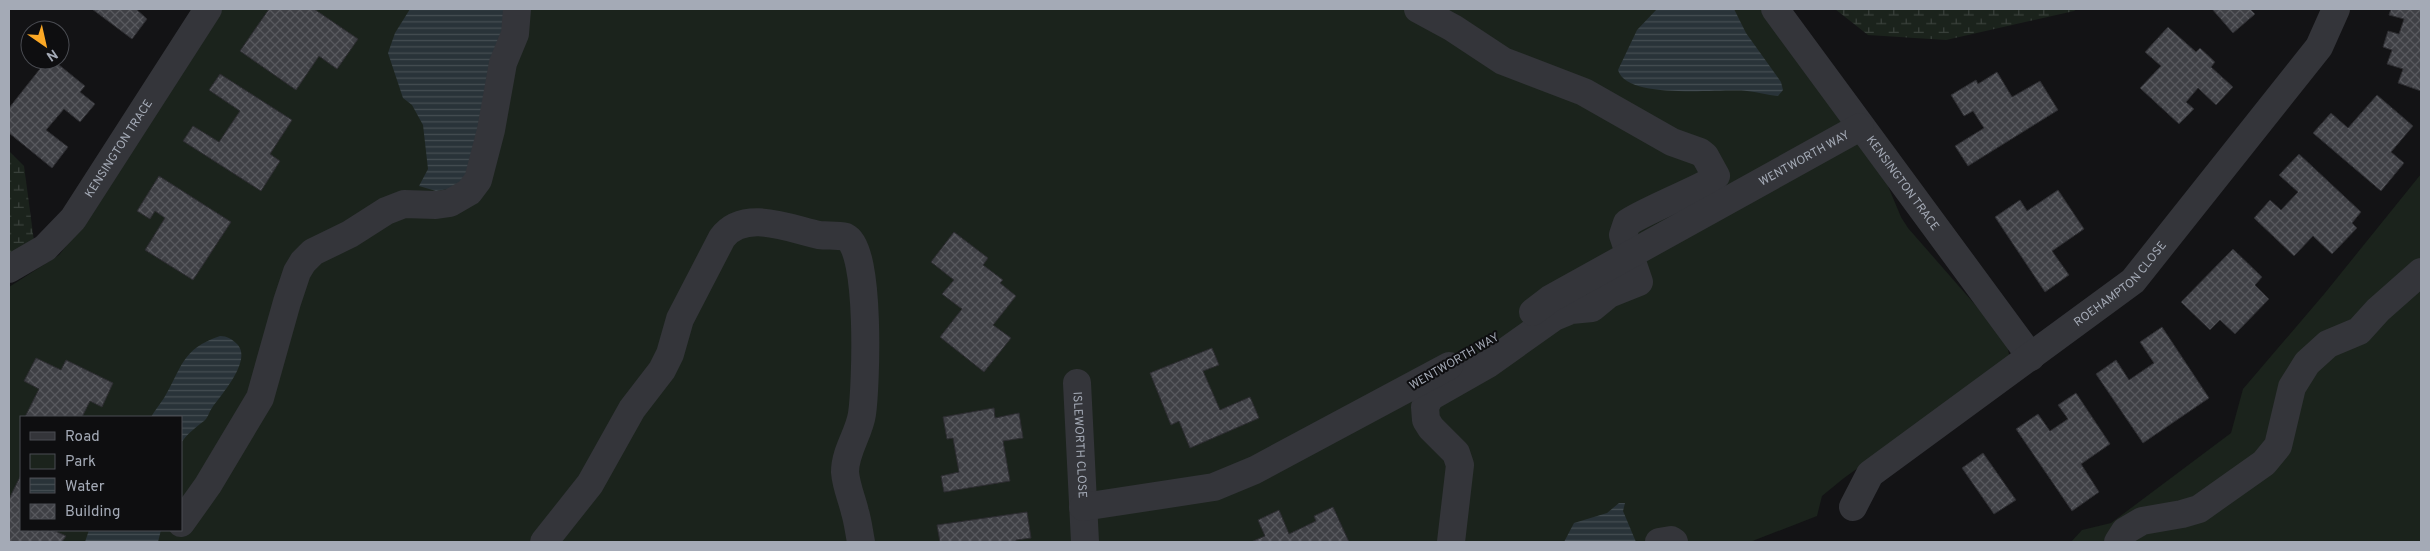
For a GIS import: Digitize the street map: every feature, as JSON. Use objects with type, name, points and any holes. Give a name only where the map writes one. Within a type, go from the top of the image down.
[{"type":"street","name":"KENSINGTON TRACE","points":[[9,269],[45,248],[73,220],[208,9]]},
{"type":"street","points":[[182,522],[208,485],[260,398],[297,272],[308,256],[399,206],[415,203],[436,205],[458,199],[469,192],[478,180],[484,165],[492,130],[503,62],[515,34],[517,9]]},
{"type":"street","points":[[1418,9],[1471,39],[1498,59],[1584,92],[1672,142],[1692,148],[1705,156],[1716,176],[1714,180],[1655,206],[1627,223],[1623,235],[1639,282],[1609,294],[1592,308],[1571,310],[1554,317],[1488,364],[1436,392],[1428,400],[1425,407],[1426,420],[1431,428],[1456,454],[1460,464],[1461,476],[1452,542]]},
{"type":"street","name":"KENSINGTON TRACE","points":[[1774,9],[2031,358]]},
{"type":"street","name":"ROEHAMPTON CLOSE","points":[[1853,507],[1870,474],[2031,358],[2133,281],[2319,47],[2336,9]]},
{"type":"street","name":"WENTWORTH WAY","points":[[1083,507],[1214,487],[1255,470],[1485,347],[1550,299],[1860,128]]},
{"type":"street","points":[[544,542],[590,484],[632,409],[662,370],[670,354],[680,319],[722,238],[732,229],[761,222],[775,223],[821,235],[846,237],[855,245],[858,256],[865,321],[866,358],[862,414],[847,459],[845,471],[861,542]]},
{"type":"street","points":[[2118,542],[2125,531],[2142,521],[2199,509],[2264,462],[2278,446],[2292,387],[2307,363],[2328,344],[2358,331],[2378,310],[2421,272]]},
{"type":"street","name":"ISLEWORTH CLOSE","points":[[1077,383],[1083,507]]},
{"type":"street","points":[[1083,507],[1085,542]]},
{"type":"street","points":[[1659,542],[1671,540],[1674,542]]},
{"type":"green space","points":[[220,9],[1765,9],[1877,160],[1901,217],[1908,228],[2006,340],[2010,359],[1844,478],[1822,496],[1817,516],[1750,542],[9,542],[9,287],[59,255],[95,209]]},
{"type":"green space","points":[[1835,9],[2077,9],[1946,40],[1868,35]]},
{"type":"green space","points":[[9,151],[24,166],[34,241],[9,256]]},
{"type":"green space","points":[[2421,174],[2421,542],[2071,542],[2082,530],[2111,523],[2231,433],[2243,389],[2325,293]]},
{"type":"water","points":[[410,9],[511,9],[487,114],[461,187],[436,191],[419,186],[428,169],[423,125],[412,105],[403,98],[388,53],[395,33]]},
{"type":"water","points":[[1657,9],[1734,9],[1746,33],[1781,82],[1783,90],[1778,96],[1747,91],[1676,91],[1638,86],[1625,80],[1618,70],[1637,30]]},
{"type":"water","points":[[220,336],[229,338],[237,344],[241,351],[241,359],[234,377],[207,418],[189,433],[182,442],[182,416],[152,416],[184,361],[190,353],[207,341]]},
{"type":"water","points":[[1619,503],[1625,503],[1623,511],[1636,542],[1564,542],[1574,523],[1607,513]]},
{"type":"water","points":[[89,531],[161,531],[158,542],[85,542]]},
{"type":"building","points":[[92,9],[136,9],[147,19],[132,39]]},
{"type":"building","points":[[269,9],[314,9],[358,39],[337,69],[319,56],[296,90],[240,51]]},
{"type":"building","points":[[2212,9],[2250,9],[2255,14],[2233,33]]},
{"type":"building","points":[[2391,9],[2421,9],[2421,91],[2398,83],[2403,69],[2387,64],[2392,50],[2383,47],[2388,31],[2399,34],[2404,19],[2389,15]]},
{"type":"building","points":[[2168,27],[2196,52],[2200,48],[2215,62],[2211,67],[2233,87],[2216,105],[2198,88],[2186,102],[2194,109],[2179,124],[2140,88],[2161,66],[2145,52]]},
{"type":"building","points":[[39,70],[65,70],[85,86],[80,92],[95,104],[80,122],[64,109],[46,130],[68,147],[52,168],[9,133],[9,108]]},
{"type":"building","points":[[1997,72],[2012,97],[2040,81],[2058,110],[1968,166],[1955,146],[1984,128],[1973,111],[1964,116],[1951,95],[1976,80],[1978,84]]},
{"type":"building","points":[[220,74],[292,120],[270,154],[280,161],[261,191],[183,141],[193,126],[219,142],[240,111],[209,90]]},
{"type":"building","points":[[2377,95],[2413,126],[2391,152],[2404,163],[2381,191],[2313,133],[2331,113],[2348,128]]},
{"type":"building","points":[[2299,154],[2361,212],[2352,223],[2357,228],[2332,254],[2313,236],[2294,256],[2254,218],[2270,200],[2281,210],[2298,192],[2279,175]]},
{"type":"building","points":[[159,176],[231,222],[193,280],[145,250],[165,218],[155,211],[150,219],[137,211]]},
{"type":"building","points":[[2058,190],[2084,229],[2052,251],[2069,275],[2045,292],[1995,217],[2020,200],[2027,211]]},
{"type":"building","points":[[954,232],[988,258],[983,265],[1003,280],[1000,283],[1016,296],[993,325],[1011,338],[984,372],[940,337],[962,309],[942,294],[954,280],[931,262]]},
{"type":"building","points":[[2233,249],[2262,277],[2255,285],[2269,299],[2235,334],[2220,320],[2210,330],[2181,302]]},
{"type":"building","points":[[2162,327],[2209,398],[2143,443],[2096,374],[2116,360],[2129,380],[2154,363],[2140,342]]},
{"type":"building","points":[[1212,348],[1219,365],[1203,371],[1220,410],[1250,397],[1259,418],[1190,448],[1179,421],[1171,425],[1150,373]]},
{"type":"building","points":[[36,358],[61,370],[66,360],[113,383],[102,407],[90,401],[82,416],[26,416],[39,389],[24,381]]},
{"type":"building","points":[[2076,393],[2110,444],[2081,464],[2099,492],[2072,511],[2016,429],[2038,414],[2050,431],[2068,419],[2058,405]]},
{"type":"building","points":[[994,408],[995,418],[1019,413],[1023,438],[1003,441],[1010,481],[944,492],[941,476],[959,472],[953,438],[947,439],[943,417]]},
{"type":"building","points":[[1983,453],[2016,500],[1994,514],[1962,468]]},
{"type":"building","points":[[20,477],[20,531],[55,531],[66,536],[62,542],[9,542],[9,499]]},
{"type":"building","points":[[1333,507],[1349,542],[1251,542],[1265,536],[1258,520],[1279,510],[1289,534],[1316,521],[1314,516]]},
{"type":"building","points":[[1027,512],[1031,538],[1016,540],[1016,542],[940,542],[937,525]]}]
